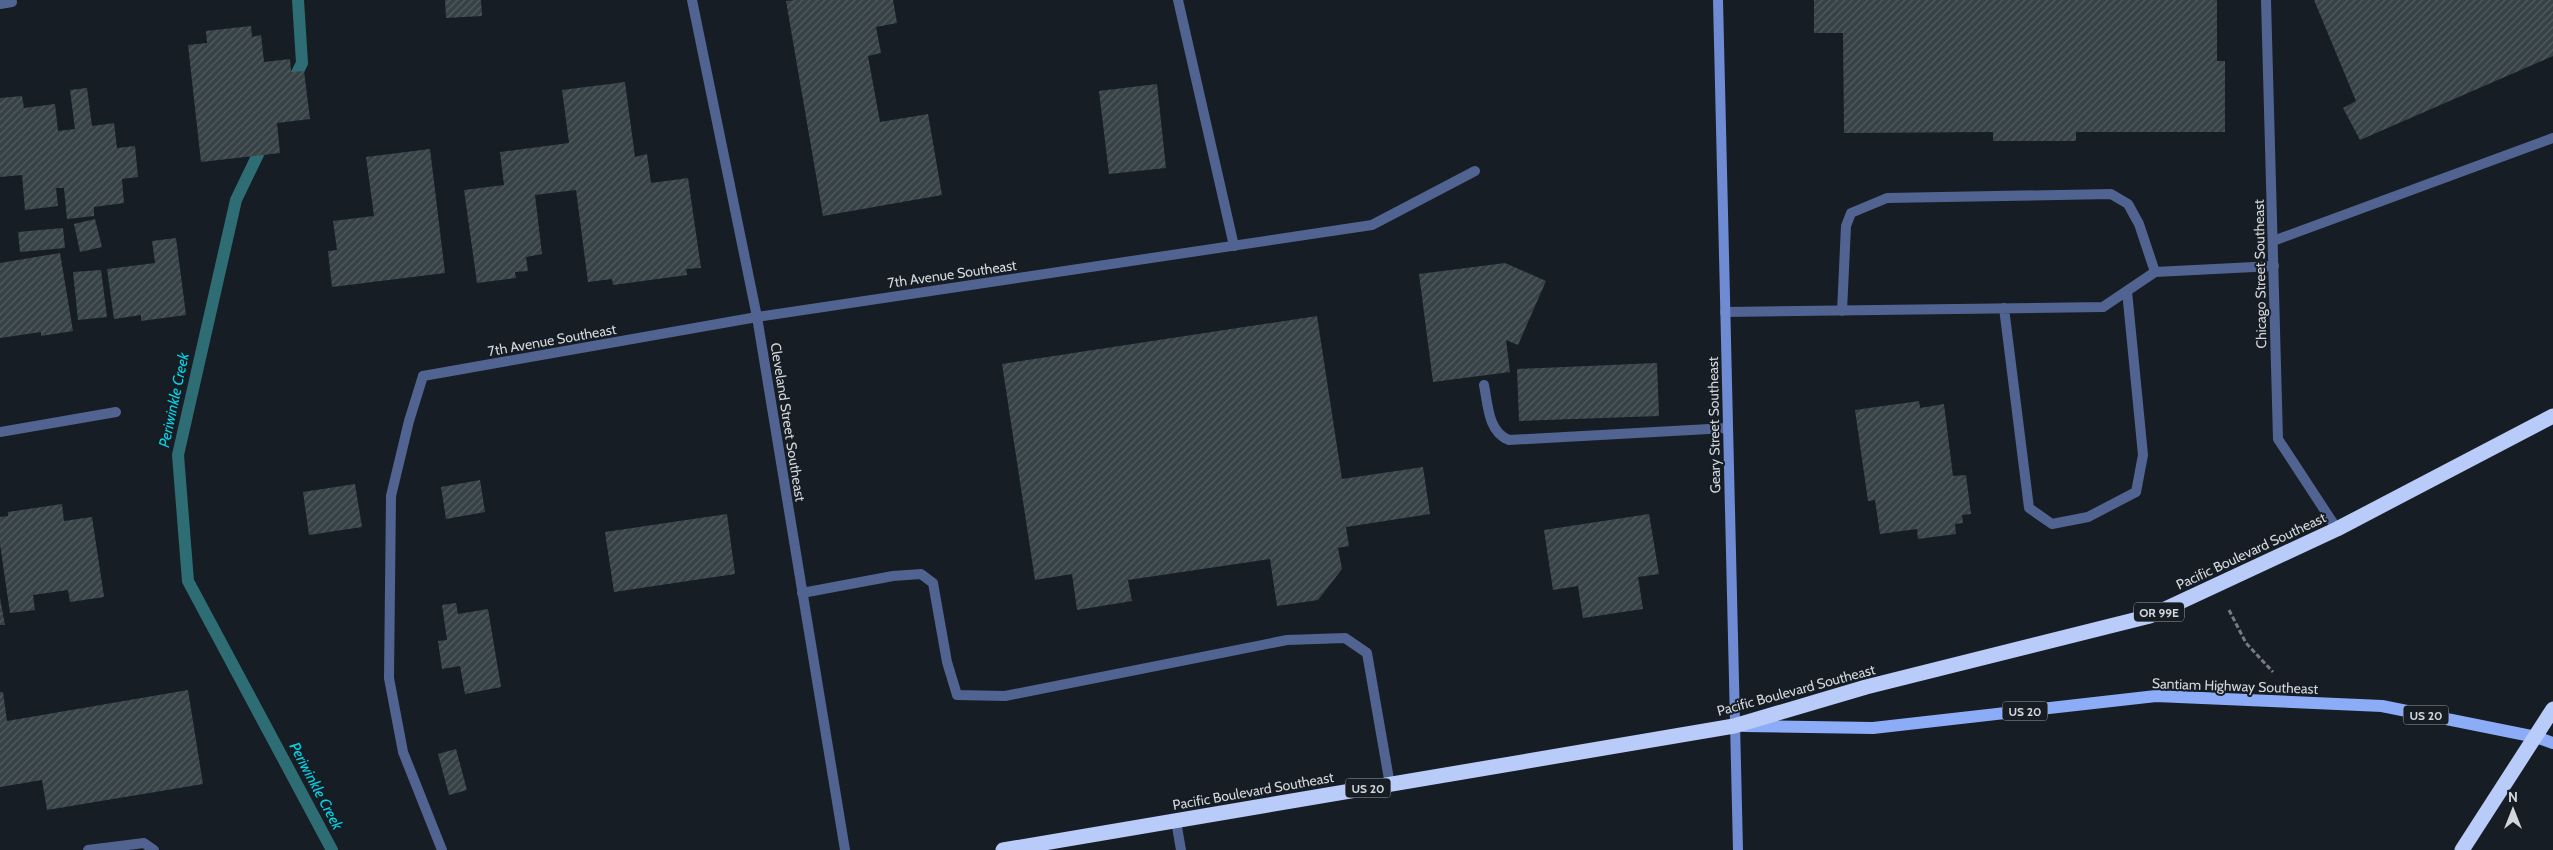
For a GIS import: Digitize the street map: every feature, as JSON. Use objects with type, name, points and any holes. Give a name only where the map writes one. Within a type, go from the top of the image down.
[{"type":"highway","name":"Pacific Boulevard Southeast","points":[[1003,850],[1734,726],[1866,688],[2150,616],[2338,529],[2553,416]]},
{"type":"highway","points":[[2462,850],[2553,709]]},
{"type":"main road","name":"Geary Street Southeast","points":[[1718,0],[1738,850]]},
{"type":"main road","name":"Santiam Highway Southeast","points":[[1734,726],[1873,728],[2156,696],[2382,706],[2536,737],[2553,743]]},
{"type":"street","name":"Cleveland Street Southeast","points":[[692,0],[757,317],[845,850]]},
{"type":"street","points":[[1178,0],[1234,246]]},
{"type":"street","name":"Chicago Street Southeast","points":[[2266,0],[2278,438],[2338,529]]},
{"type":"street","points":[[0,4],[12,2]]},
{"type":"street","points":[[2274,241],[2553,138]]},
{"type":"street","name":"7th Avenue Southeast","points":[[442,850],[403,752],[389,678],[391,496],[409,421],[423,376],[757,317],[1372,226],[1475,171]]},
{"type":"street","points":[[1842,311],[1846,226],[1851,213],[1886,198],[2110,194],[2128,204],[2139,224],[2155,272]]},
{"type":"street","points":[[1725,312],[2103,307],[2155,272],[2274,266]]},
{"type":"street","points":[[2004,308],[2029,508],[2052,524],[2088,517],[2136,492],[2144,455],[2127,291]]},
{"type":"street","points":[[1484,385],[1491,421],[1500,436],[1509,440],[1728,428]]},
{"type":"street","points":[[0,432],[116,412]]},
{"type":"street","points":[[802,593],[893,576],[921,574],[933,583],[947,662],[956,695],[1005,696],[1287,640],[1345,638],[1367,653],[1390,785]]},
{"type":"street","points":[[1176,820],[1181,850]]},
{"type":"street","points":[[88,850],[144,843],[154,850]]},
{"type":"path","points":[[2217,585],[2246,643],[2267,668],[2315,703]]},
{"type":"building","points":[[445,0],[481,0],[482,16],[446,18]]},
{"type":"building","points":[[893,0],[897,23],[876,27],[881,53],[868,56],[880,122],[928,114],[942,195],[823,216],[786,1]]},
{"type":"building","points":[[1814,0],[2217,0],[2217,61],[2225,61],[2225,132],[2076,132],[2076,141],[1993,141],[1993,132],[1844,133],[1843,33],[1814,33]]},
{"type":"building","points":[[2314,0],[2553,0],[2553,56],[2360,140],[2343,108],[2356,101]]},
{"type":"building","points":[[251,26],[252,37],[261,35],[264,62],[290,59],[291,72],[304,71],[310,119],[277,123],[280,153],[201,162],[188,45],[207,43],[206,31]]},
{"type":"building","points":[[625,82],[635,157],[647,154],[651,183],[688,178],[701,268],[686,269],[687,275],[613,285],[612,279],[588,282],[576,190],[535,195],[542,254],[526,257],[528,271],[515,272],[516,278],[477,283],[464,190],[504,185],[500,152],[569,143],[562,90]]},
{"type":"building","points":[[1157,84],[1166,168],[1109,174],[1099,91]]},
{"type":"building","points":[[87,88],[92,126],[114,123],[117,148],[135,146],[138,177],[122,179],[124,203],[94,207],[94,216],[67,219],[64,188],[56,188],[58,206],[25,210],[22,175],[0,177],[0,98],[22,96],[24,108],[55,104],[58,131],[75,129],[70,90]]},
{"type":"building","points":[[430,149],[445,273],[332,287],[328,251],[337,250],[333,221],[374,216],[366,157]]},
{"type":"building","points":[[95,219],[102,247],[80,252],[74,224]]},
{"type":"building","points":[[63,228],[65,248],[20,252],[18,232]]},
{"type":"building","points":[[176,238],[186,315],[141,321],[141,315],[114,319],[107,269],[155,263],[152,241]]},
{"type":"building","points":[[60,253],[73,331],[41,336],[41,332],[0,338],[0,263]]},
{"type":"building","points":[[1505,263],[1546,281],[1518,345],[1506,340],[1510,372],[1433,382],[1419,274]]},
{"type":"building","points":[[101,270],[107,317],[78,320],[73,272]]},
{"type":"building","points":[[1317,316],[1342,479],[1423,467],[1430,514],[1346,527],[1349,546],[1338,548],[1342,569],[1318,600],[1277,606],[1270,559],[1128,580],[1132,601],[1077,610],[1072,574],[1035,580],[1002,364]]},
{"type":"building","points":[[1657,363],[1659,416],[1519,421],[1517,369]]},
{"type":"building","points":[[1919,401],[1920,408],[1944,404],[1953,476],[1966,475],[1971,514],[1962,515],[1963,523],[1955,524],[1956,534],[1918,539],[1917,529],[1880,534],[1875,500],[1868,501],[1855,410]]},
{"type":"building","points":[[480,480],[485,512],[446,519],[441,487]]},
{"type":"building","points":[[355,484],[362,527],[309,535],[303,492]]},
{"type":"building","points":[[62,504],[64,521],[92,517],[104,597],[70,602],[68,590],[33,595],[35,610],[10,613],[0,544],[0,517],[8,516],[8,512]]},
{"type":"building","points":[[727,514],[735,574],[614,592],[605,532]]},
{"type":"building","points":[[1649,514],[1659,574],[1638,577],[1643,609],[1583,618],[1578,586],[1553,590],[1544,530]]},
{"type":"building","points":[[0,598],[5,625],[0,625]]},
{"type":"building","points":[[456,603],[458,614],[488,609],[501,687],[465,694],[460,666],[442,669],[438,641],[447,640],[442,605]]},
{"type":"building","points":[[188,690],[203,784],[47,810],[42,780],[0,787],[0,692],[3,692],[7,721]]},
{"type":"building","points":[[456,749],[467,790],[449,795],[438,754]]},
{"type":"waterway","name":"Periwinkle Creek","points":[[291,85],[302,63],[298,0]]},
{"type":"waterway","name":"Periwinkle Creek","points":[[264,142],[236,200],[178,455],[188,581],[332,850]]}]
